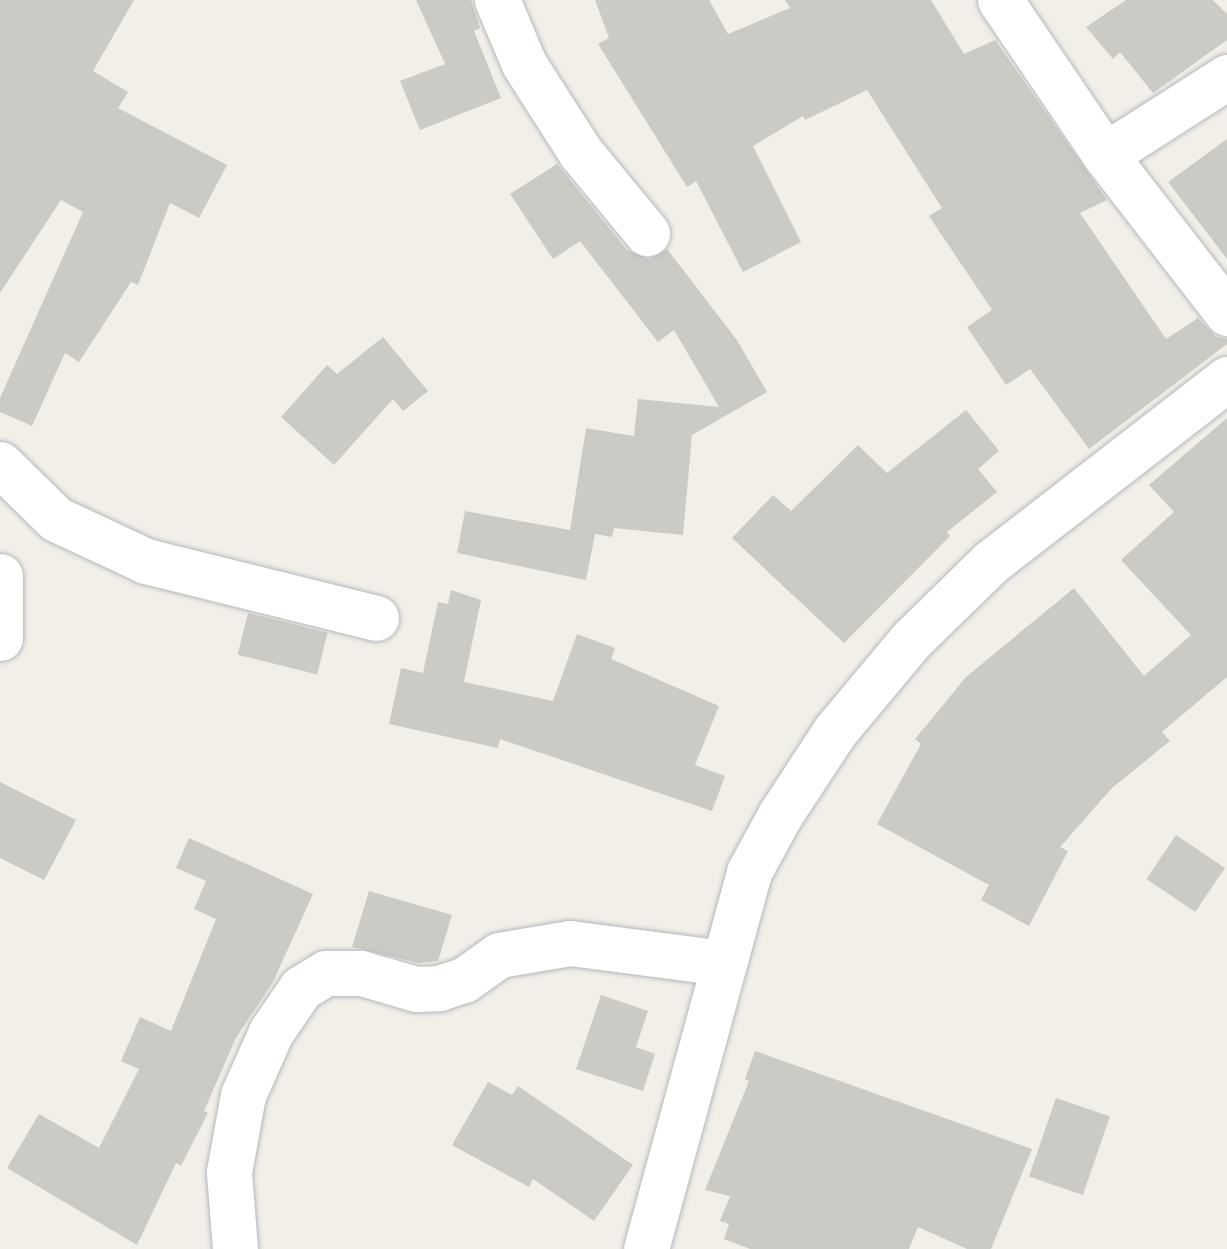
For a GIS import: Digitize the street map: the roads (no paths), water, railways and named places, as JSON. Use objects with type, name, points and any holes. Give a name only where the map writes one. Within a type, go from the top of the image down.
[{"type":"street","points":[[497,0],[524,64],[562,123],[647,233]]},
{"type":"street","points":[[1000,0],[1104,156],[1227,312]]},
{"type":"street","points":[[1104,156],[1227,77]]},
{"type":"street","points":[[646,1249],[750,872],[780,816],[836,731],[912,639],[991,562],[1227,379]]},
{"type":"street","points":[[0,464],[56,519],[146,562],[376,618]]},
{"type":"street","points":[[0,576],[0,638]]},
{"type":"street","points":[[235,1249],[229,1172],[243,1095],[271,1032],[291,1002],[301,988],[326,973],[360,973],[416,989],[439,988],[464,980],[499,955],[570,944],[724,962]]}]
